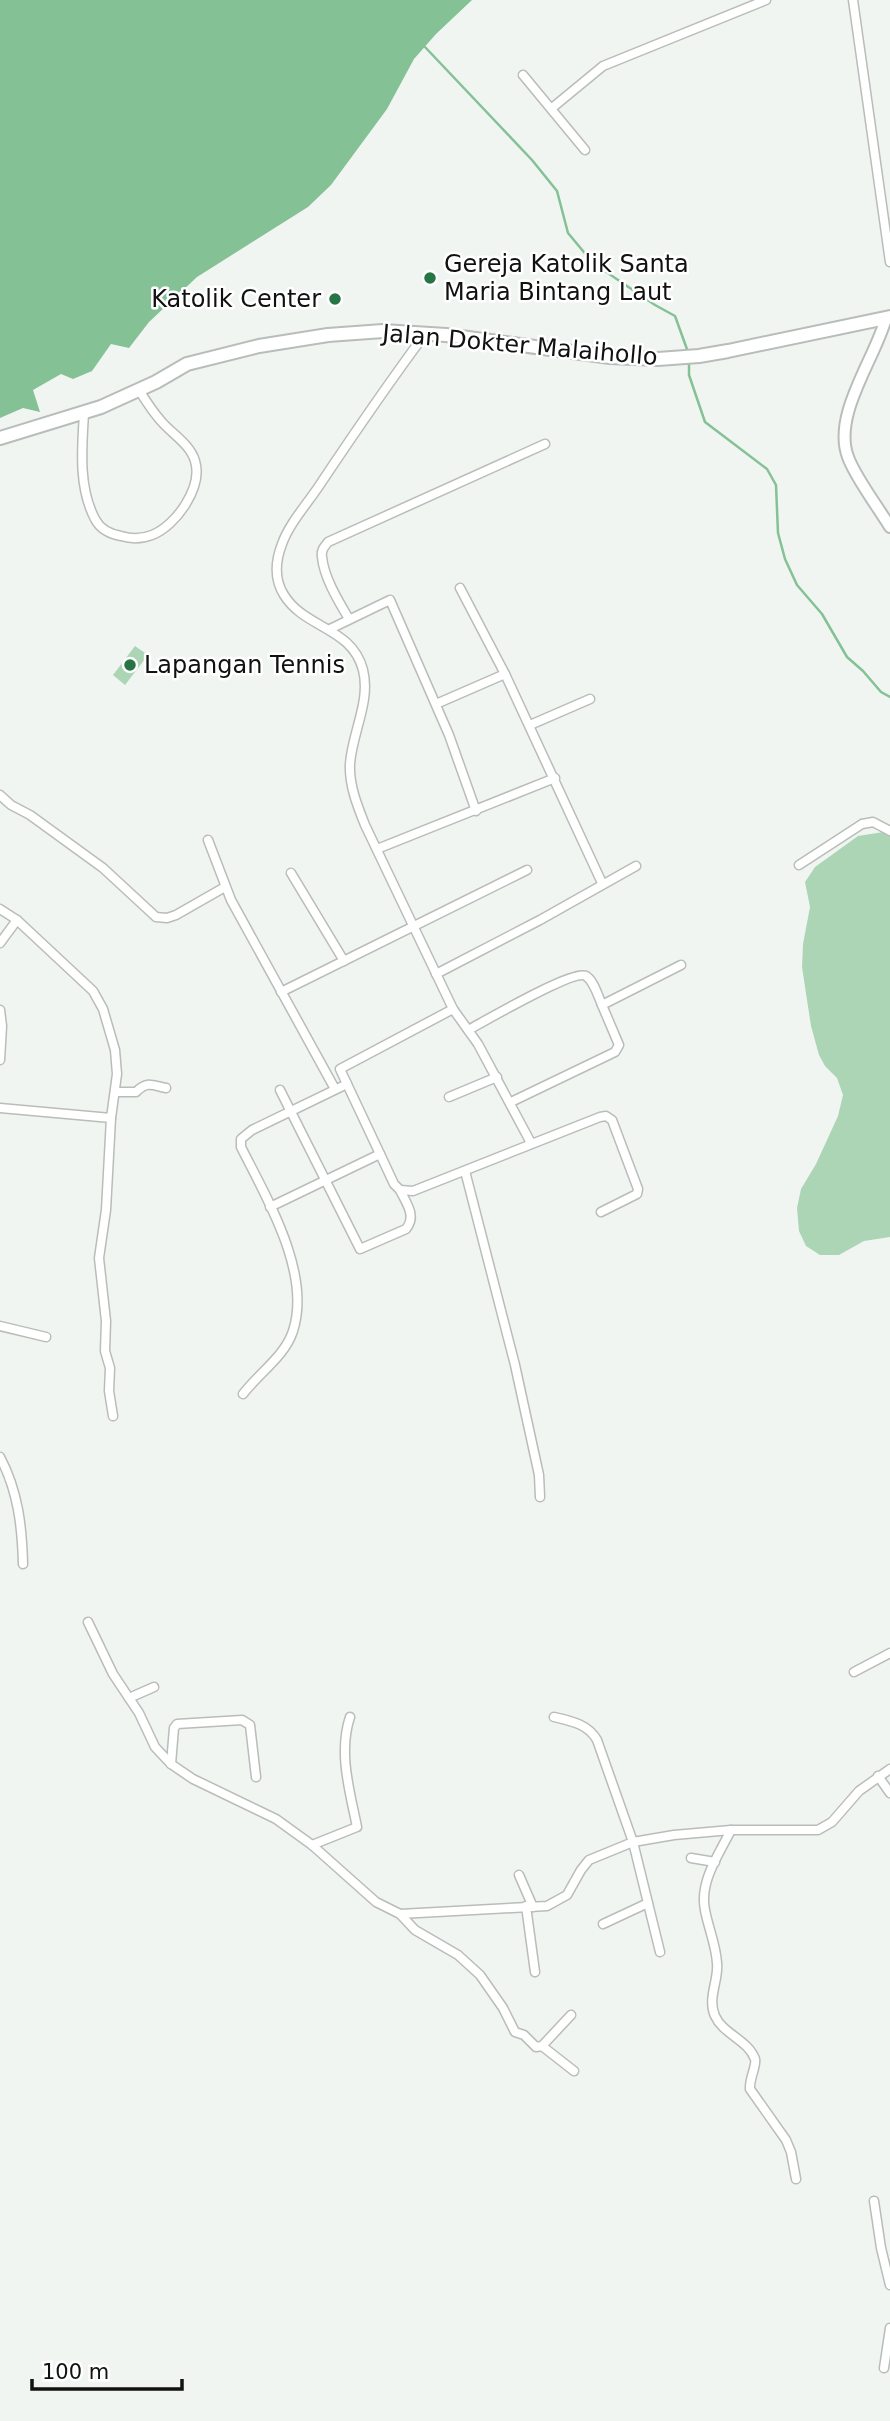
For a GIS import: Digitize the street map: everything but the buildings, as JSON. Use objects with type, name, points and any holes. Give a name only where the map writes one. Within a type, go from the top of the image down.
[{"type":"main road","name":"Jalan Dokter Malaihollo","points":[[0,438],[84,413],[139,390],[187,365],[259,346],[361,331],[425,334],[626,359],[679,358],[888,317]]},
{"type":"street","points":[[552,108],[603,66],[766,0]]},
{"type":"street","points":[[853,0],[890,262]]},
{"type":"street","points":[[523,75],[585,150]]},
{"type":"street","points":[[888,317],[850,404],[844,422],[843,437],[849,461],[890,527]]},
{"type":"street","points":[[425,334],[288,533],[280,548],[276,570],[278,583],[298,612],[330,629],[360,660],[365,682],[350,763],[350,778],[361,816],[453,1009],[497,1077],[531,1143]]},
{"type":"street","points":[[84,413],[82,463],[95,519],[100,526],[116,535],[128,538],[152,536],[170,523],[187,500],[197,475],[196,463],[186,446],[153,412],[139,390]]},
{"type":"street","points":[[349,619],[327,575],[321,556],[328,542],[545,444]]},
{"type":"street","points":[[460,588],[530,725],[602,883]]},
{"type":"street","points":[[330,629],[390,600],[436,704],[476,811]]},
{"type":"street","points":[[436,704],[505,674]]},
{"type":"street","points":[[530,725],[590,699]]},
{"type":"street","points":[[377,849],[555,778]]},
{"type":"street","points":[[0,795],[103,868],[156,917],[176,915],[225,887]]},
{"type":"street","points":[[799,865],[862,824],[873,822],[890,831]]},
{"type":"street","points":[[208,840],[225,887],[335,1089]]},
{"type":"street","points":[[436,974],[636,866]]},
{"type":"street","points":[[281,992],[527,870]]},
{"type":"street","points":[[292,873],[344,961]]},
{"type":"street","points":[[0,909],[17,920],[81,978],[98,998],[115,1050],[117,1061],[106,1210],[99,1258],[106,1321],[105,1350],[110,1368],[109,1391],[113,1416]]},
{"type":"street","points":[[0,943],[17,920]]},
{"type":"street","points":[[602,1004],[681,965]]},
{"type":"street","points":[[468,1030],[559,982],[579,974],[590,980],[618,1042],[618,1050],[511,1102]]},
{"type":"street","points":[[327,1075],[453,1009]]},
{"type":"street","points":[[0,1010],[0,1060]]},
{"type":"street","points":[[280,1090],[360,1249],[406,1229],[411,1223],[412,1215],[400,1190],[394,1184],[340,1069]]},
{"type":"street","points":[[449,1097],[497,1077]]},
{"type":"street","points":[[115,1092],[136,1092],[146,1084],[166,1088]]},
{"type":"street","points":[[243,1394],[279,1353],[293,1332],[295,1321],[294,1267],[285,1238],[241,1147],[240,1139],[252,1130],[347,1084]]},
{"type":"street","points":[[0,1108],[111,1118]]},
{"type":"street","points":[[400,1190],[413,1191],[606,1116],[612,1120],[638,1189],[637,1194],[601,1212]]},
{"type":"street","points":[[270,1208],[380,1154]]},
{"type":"street","points":[[465,1171],[515,1365],[539,1475],[540,1497]]},
{"type":"street","points":[[0,1326],[46,1338]]},
{"type":"street","points":[[0,1457],[19,1511],[23,1564]]},
{"type":"street","points":[[88,1622],[113,1674],[139,1713],[155,1747],[171,1764],[192,1779],[276,1819],[312,1845],[366,1895],[400,1914],[415,1930],[458,1955],[489,1987],[514,2032],[524,2035],[536,2046],[542,2046],[574,2071]]},
{"type":"street","points":[[854,1672],[890,1653]]},
{"type":"street","points":[[129,1698],[153,1687]]},
{"type":"street","points":[[312,1845],[357,1827],[349,1794],[345,1758],[345,1733],[350,1717]]},
{"type":"street","points":[[554,1717],[581,1725],[594,1735],[633,1842],[660,1951]]},
{"type":"street","points":[[171,1764],[174,1728],[177,1724],[242,1720],[250,1725],[256,1777]]},
{"type":"street","points":[[400,1914],[547,1906],[561,1900],[589,1860],[633,1842],[731,1830],[818,1830],[832,1822],[859,1791],[890,1769]]},
{"type":"street","points":[[878,1776],[890,1793]]},
{"type":"street","points":[[731,1830],[705,1885],[703,1899],[718,1962],[713,2012],[720,2027],[739,2040],[753,2055],[756,2064],[749,2080],[750,2089],[786,2140],[796,2179]]},
{"type":"street","points":[[691,1858],[715,1862]]},
{"type":"street","points":[[519,1875],[530,1906],[535,1972]]},
{"type":"street","points":[[603,1924],[648,1903]]},
{"type":"street","points":[[542,2046],[571,2015]]},
{"type":"street","points":[[874,2201],[890,2285]]},
{"type":"street","points":[[884,2368],[890,2328]]},
{"type":"shaded area","points":[[0,0],[472,0],[414,59],[387,109],[331,185],[308,207],[197,277],[149,322],[129,348],[111,344],[92,371],[73,379],[61,374],[33,390],[40,412],[23,408],[0,418]]},
{"type":"shaded area","name":"Lapangan Tennis","points":[[135,646],[148,655],[125,685],[113,675]]},
{"type":"shaded area","points":[[890,831],[890,1237],[864,1241],[839,1255],[820,1255],[806,1246],[799,1231],[797,1208],[801,1189],[838,1116],[843,1095],[837,1078],[819,1055],[811,1026],[802,967],[810,907],[805,882],[815,867],[858,836]]},
{"type":"waterway","points":[[425,47],[532,160],[557,191],[568,233],[593,263],[675,316],[688,352]]},
{"type":"waterway","points":[[689,363],[689,375],[705,422],[767,469],[776,485],[778,533],[785,559],[797,585],[822,614],[847,657],[881,692],[890,697]]},
{"type":"place","name":"Gereja Katolik Santa Maria Bintang Laut","points":[[430,278]]},
{"type":"place","name":"Katolik Center","points":[[335,299]]},
{"type":"place","name":"Lapangan Tennis","points":[[130,665]]}]
